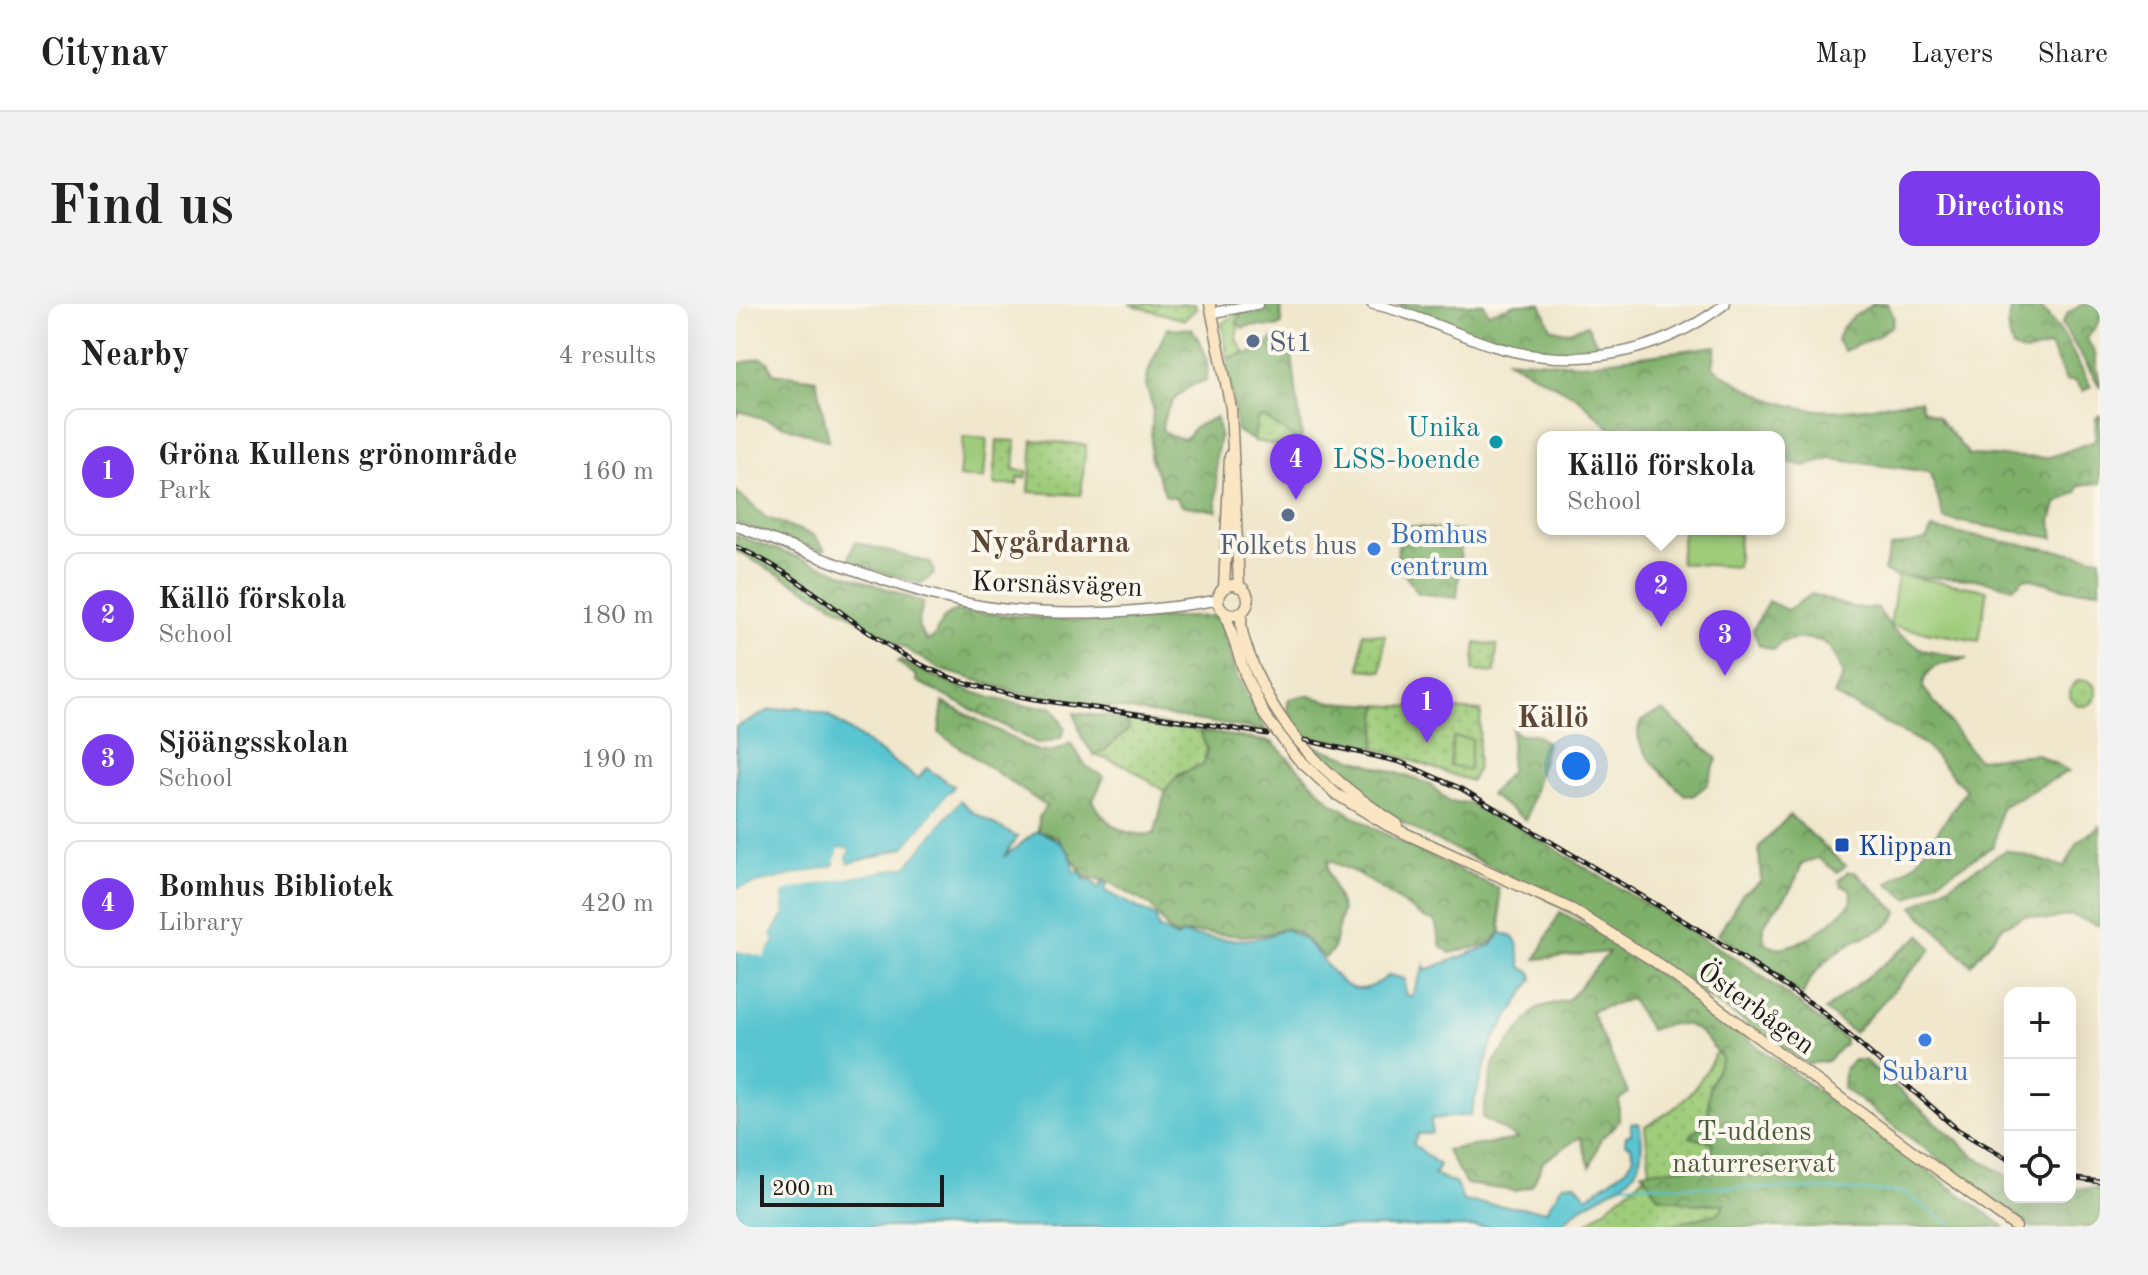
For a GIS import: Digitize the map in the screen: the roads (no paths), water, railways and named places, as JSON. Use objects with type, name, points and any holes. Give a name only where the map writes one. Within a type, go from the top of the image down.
[{"type":"main road","points":[[1211,309],[1227,378],[1233,442],[1236,574],[1239,587],[1224,588]]},
{"type":"main road","points":[[1233,442],[1227,484],[1221,607],[1242,612]]},
{"type":"main road","name":"Österbågen","points":[[1239,587],[1248,599],[1242,612],[1243,635],[1258,677],[1289,732],[1322,768],[1358,798],[1453,854]]},
{"type":"main road","name":"Österbågen","points":[[1221,607],[1254,695],[1298,759],[1355,807],[1573,910],[1654,961],[2016,1227]]},
{"type":"street","points":[[1211,309],[1258,304]]},
{"type":"street","points":[[1372,304],[1512,351],[1564,358],[1605,356],[1653,344],[1690,328],[1725,304]]},
{"type":"street","name":"Korsnäsvägen","points":[[736,526],[901,584],[964,602],[1085,611],[1195,604],[1221,607]]},
{"type":"water","points":[[799,707],[828,715],[918,779],[926,768],[954,786],[906,847],[849,864],[846,858],[849,849],[840,848],[834,866],[736,889],[736,727],[768,711]]},
{"type":"water","points":[[960,800],[971,811],[1017,837],[1004,857],[1037,831],[1058,841],[1071,857],[1074,872],[1079,871],[1085,880],[1094,882],[1098,889],[1103,881],[1107,883],[1105,891],[1156,917],[1158,928],[1177,938],[1183,934],[1222,939],[1261,938],[1285,929],[1301,937],[1335,975],[1357,989],[1371,987],[1389,975],[1405,979],[1405,995],[1412,996],[1425,965],[1426,970],[1492,945],[1501,933],[1509,935],[1518,946],[1522,968],[1532,973],[1533,979],[1492,1042],[1470,1115],[1431,1119],[1432,1133],[1418,1134],[1413,1144],[1439,1165],[1434,1174],[1456,1184],[1463,1201],[1546,1211],[1563,1184],[1575,1183],[1587,1197],[1627,1168],[1634,1157],[1631,1146],[1625,1143],[1626,1136],[1631,1134],[1631,1124],[1639,1123],[1642,1147],[1638,1164],[1630,1177],[1618,1187],[1573,1213],[1560,1227],[736,1227],[736,951],[763,956],[774,941],[771,935],[784,914],[782,895],[789,889],[906,866]]},
{"type":"waterway","points":[[1623,1184],[1904,1192],[1953,1227]]},
{"type":"railway","points":[[736,547],[787,574],[906,656],[954,679],[1022,697],[1267,734]]},
{"type":"railway","points":[[1305,740],[1400,762],[1462,789],[1714,939],[1818,1008],[1958,1130],[2004,1157]]},
{"type":"railway","points":[[2076,1179],[2100,1182]]},
{"type":"place","name":"St1","points":[[1253,341]]},
{"type":"place","name":"Unika LSS-boende","points":[[1496,442]]},
{"type":"place","name":"Bomhus Bibliotek","points":[[1296,500]]},
{"type":"place","name":"Folkets hus","points":[[1288,515]]},
{"type":"place","name":"Bomhus centrum","points":[[1374,549]]},
{"type":"place","name":"Källö förskola","points":[[1661,627]]},
{"type":"place","name":"Sjöängsskolan","points":[[1725,676]]},
{"type":"place","name":"Gröna Kullens grönområde","points":[[1427,743]]},
{"type":"place","name":"Klippan","points":[[1842,845]]},
{"type":"place","name":"Subaru","points":[[1925,1040]]},
{"type":"district","name":"Nygårdarna","points":[[1050,542]]},
{"type":"district","name":"Källö","points":[[1553,717]]},
{"type":"park label","name":"T-uddens naturreservat","points":[[1754,1146]]}]
